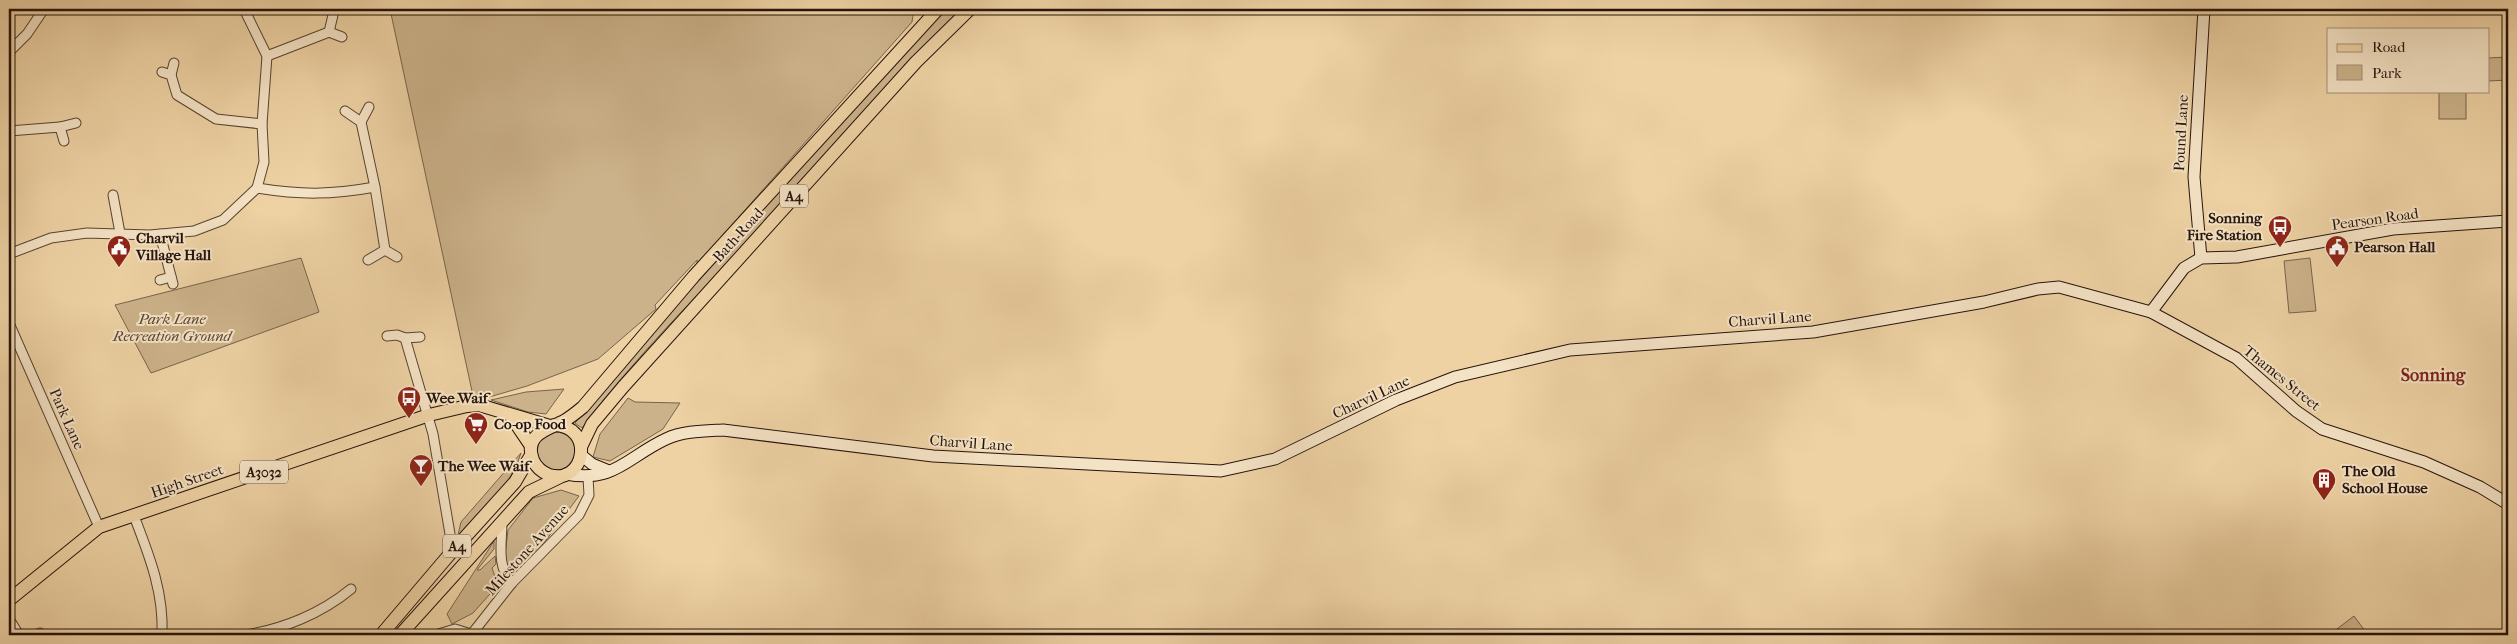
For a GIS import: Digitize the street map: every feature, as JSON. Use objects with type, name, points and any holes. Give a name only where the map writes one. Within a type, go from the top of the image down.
[{"type":"main road","name":"Bath Road","points":[[531,451],[538,433],[572,416],[583,407],[700,270],[938,9]]},
{"type":"main road","name":"Bath Road","points":[[565,474],[576,467],[592,424],[613,398],[896,83],[970,9]]},
{"type":"main road","name":"Pound Lane","points":[[2201,258],[2194,177],[2204,9]]},
{"type":"main road","name":"Pearson Road","points":[[2201,258],[2237,257],[2392,229],[2508,221]]},
{"type":"main road","points":[[2151,312],[2184,268],[2201,258]]},
{"type":"main road","name":"Charvil Lane","points":[[565,474],[595,477],[632,461],[666,438],[690,432],[723,430],[933,456],[1221,471],[1275,459],[1396,400],[1455,376],[1570,350],[1813,332],[1984,302],[2038,289],[2059,287],[2071,288],[2151,312]]},
{"type":"main road","name":"Thames Street","points":[[2151,312],[2236,358],[2296,411],[2322,429],[2424,462],[2480,487],[2508,504]]},
{"type":"main road","name":"High Street","points":[[9,600],[99,527],[429,415],[467,406],[479,406],[494,408],[510,416],[552,426]]},
{"type":"main road","points":[[510,416],[531,451],[536,466],[543,472],[554,476],[565,474]]},
{"type":"main road","points":[[552,426],[565,427],[573,432],[581,451],[592,464],[609,471]]},
{"type":"main road","name":"A4","points":[[381,635],[449,555],[515,482],[531,451]]},
{"type":"main road","name":"A4","points":[[400,635],[529,492],[565,474]]},
{"type":"street","points":[[9,52],[27,34],[44,9]]},
{"type":"street","points":[[9,254],[51,238],[87,233],[160,234],[194,231],[223,220],[257,188],[264,162],[262,124],[267,56],[244,9]]},
{"type":"street","points":[[329,32],[333,15]]},
{"type":"street","points":[[267,56],[329,32],[342,38]]},
{"type":"street","points":[[174,62],[167,74],[177,95],[216,119],[262,124]]},
{"type":"street","points":[[369,107],[361,122],[386,250],[397,257]]},
{"type":"street","points":[[345,110],[361,122]]},
{"type":"street","points":[[9,131],[60,127],[76,123]]},
{"type":"street","points":[[60,127],[64,140]]},
{"type":"street","points":[[257,188],[297,194],[342,193],[375,186]]},
{"type":"street","points":[[113,195],[120,233]]},
{"type":"street","points":[[160,234],[172,281],[160,280]]},
{"type":"street","points":[[368,260],[386,250]]},
{"type":"street","name":"Park Lane","points":[[9,323],[99,527]]},
{"type":"street","points":[[388,336],[420,337]]},
{"type":"street","points":[[405,338],[429,415],[450,534],[449,555]]},
{"type":"street","name":"Milestone Avenue","points":[[471,635],[512,583],[579,514],[589,495],[588,477]]},
{"type":"street","points":[[134,516],[155,572],[162,610],[162,635]]},
{"type":"street","points":[[502,522],[501,558],[507,578],[512,583]]},
{"type":"street","points":[[244,635],[265,634],[331,605],[351,589]]},
{"type":"street","points":[[9,619],[19,635]]},
{"type":"street","points":[[435,635],[455,629],[471,635]]},
{"type":"green space","points":[[390,9],[914,9],[912,22],[697,264],[697,260],[655,305],[656,309],[598,359],[527,386],[486,398],[484,392],[473,396]]},
{"type":"green space","points":[[945,9],[961,9],[885,89],[761,227],[646,350],[602,401],[582,428],[575,423],[619,370],[860,100]]},
{"type":"green space","points":[[2508,57],[2508,80],[2490,81],[2490,58]]},
{"type":"green space","points":[[2439,92],[2466,92],[2466,119],[2439,119]]},
{"type":"green space","name":"Park Lane Recreation Ground","points":[[301,258],[319,312],[151,373],[115,305]]},
{"type":"green space","points":[[2310,258],[2316,311],[2289,313],[2284,261]]},
{"type":"green space","points":[[564,389],[546,414],[528,412],[491,400],[526,392]]},
{"type":"green space","points":[[628,398],[635,402],[680,403],[663,429],[610,461],[593,457],[600,434]]},
{"type":"green space","points":[[556,432],[569,438],[575,451],[569,464],[556,470],[543,464],[537,451],[543,438]]},
{"type":"green space","points":[[521,453],[517,465],[504,486],[463,533],[458,535],[461,522]]},
{"type":"green space","points":[[561,490],[579,496],[526,567],[511,579],[504,564],[508,530],[533,498]]},
{"type":"green space","points":[[494,541],[494,549],[477,570],[480,570],[495,556],[496,564],[492,568],[498,585],[473,613],[452,624],[447,614]]},
{"type":"green space","points":[[2354,616],[2368,635],[2329,635]]},
{"type":"place","name":"Sonning Fire Station","points":[[2280,248]]},
{"type":"place","name":"Charvil Village Hall","points":[[119,268]]},
{"type":"place","name":"Pearson Hall","points":[[2337,268]]},
{"type":"place","name":"Wee Waif","points":[[409,419]]},
{"type":"place","name":"Co-op Food","points":[[476,445]]},
{"type":"place","name":"The Wee Waif","points":[[421,487]]},
{"type":"place","name":"The Old School House","points":[[2324,501]]},
{"type":"district","name":"Sonning","points":[[2433,375]]}]
